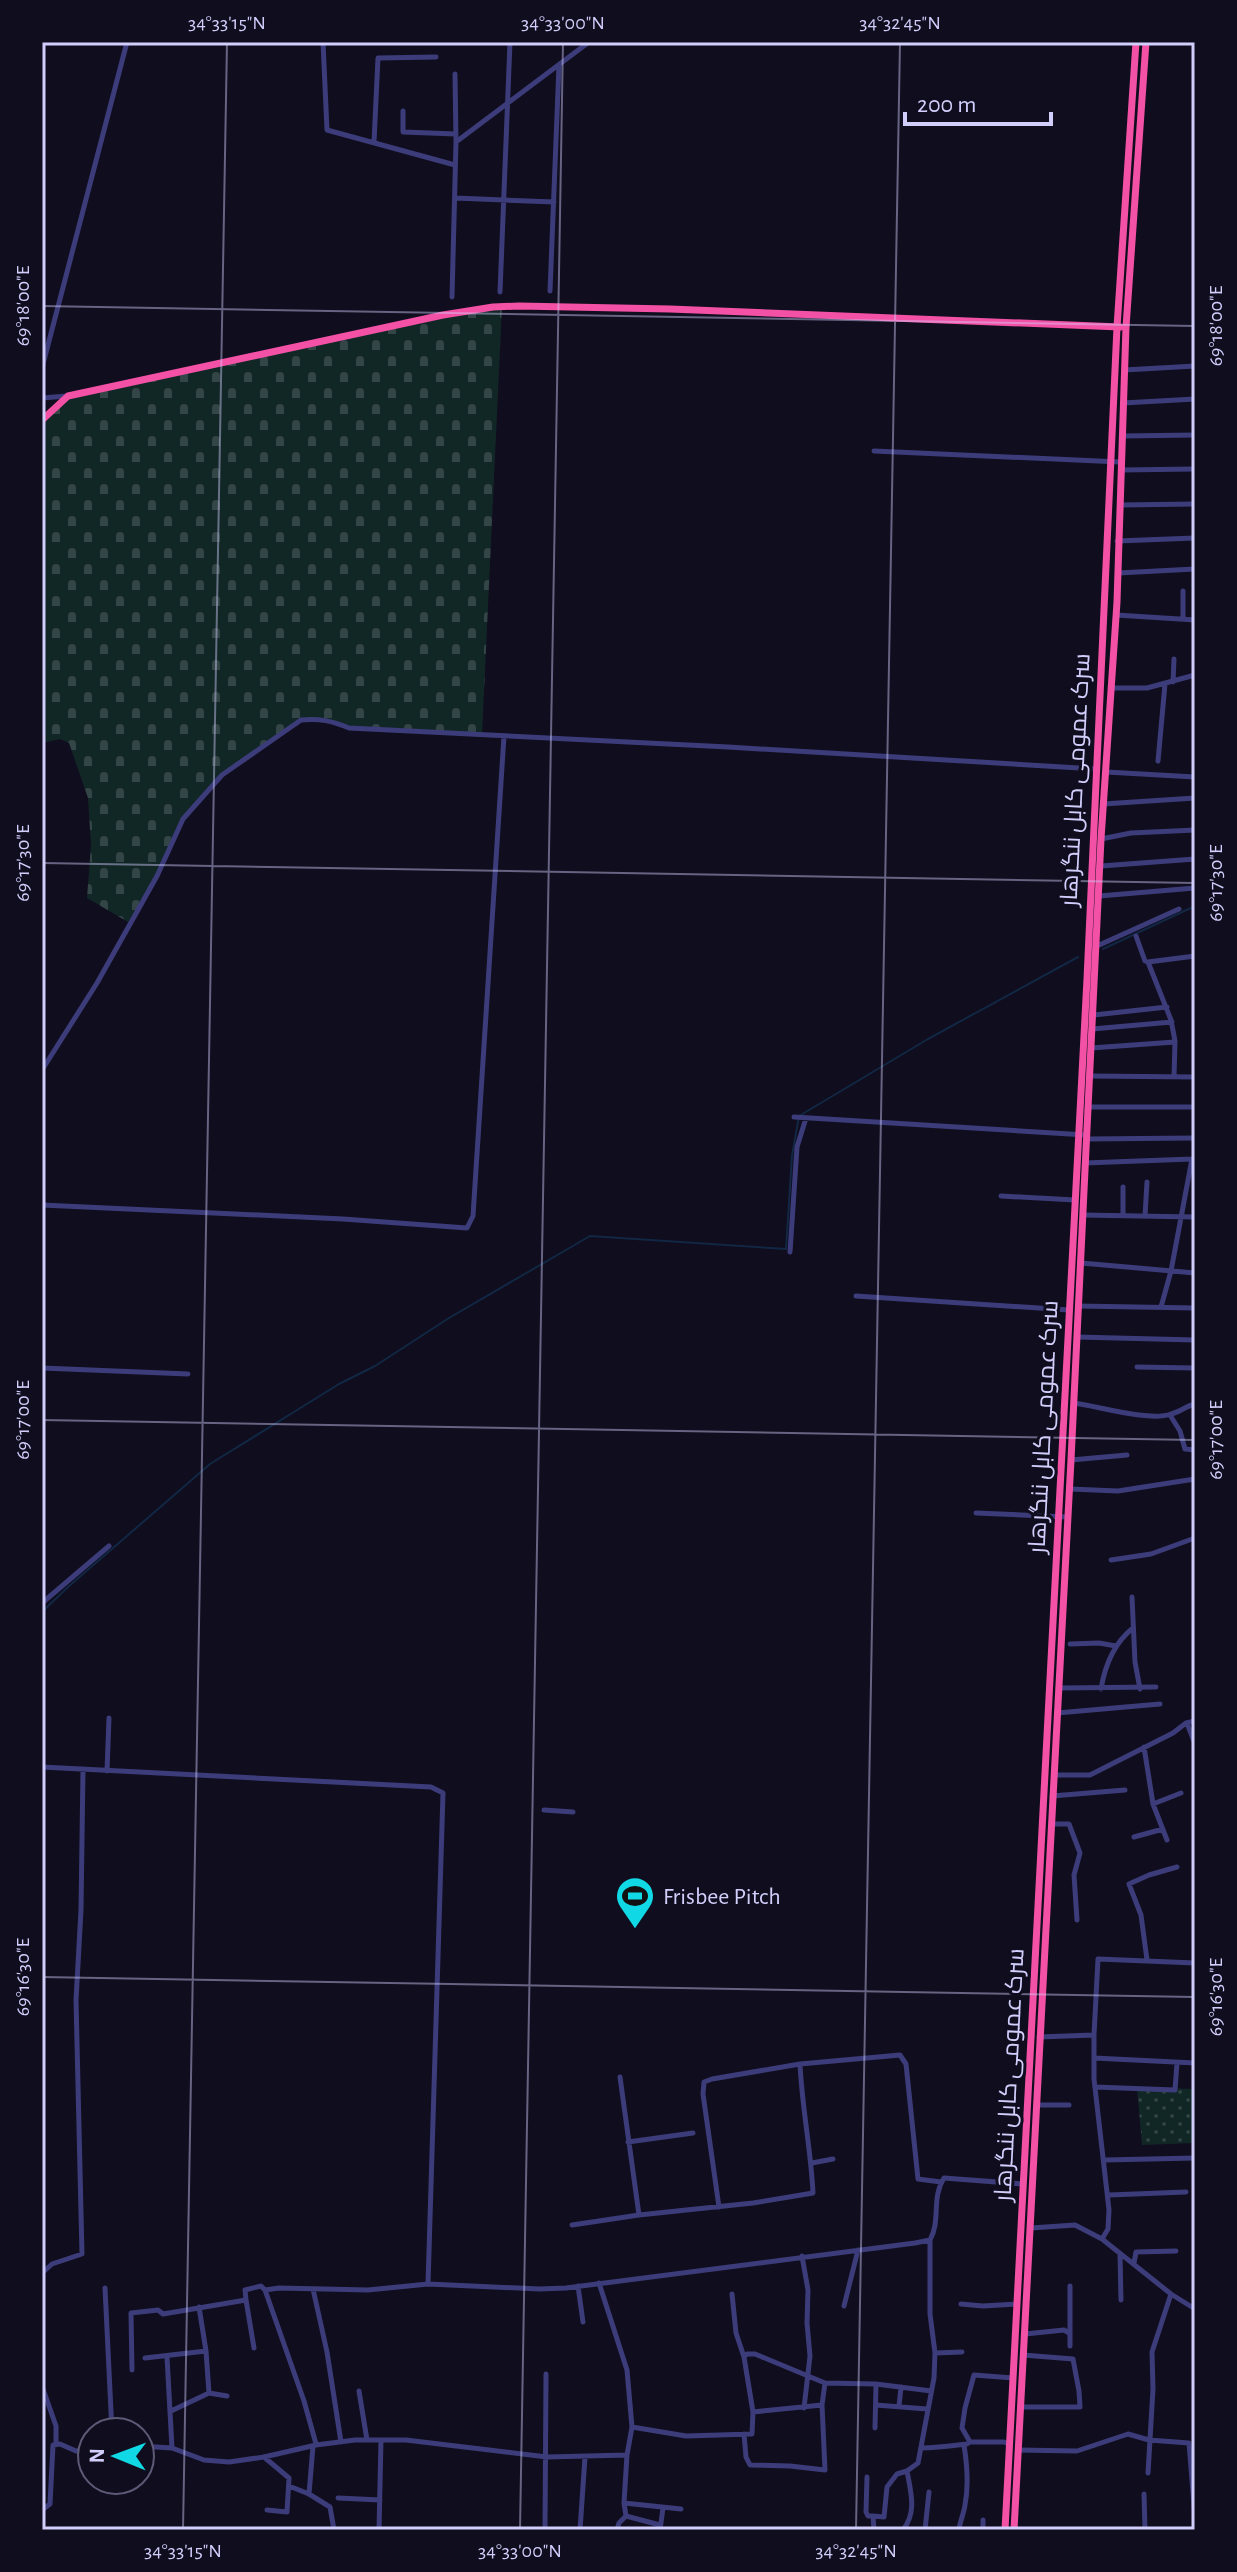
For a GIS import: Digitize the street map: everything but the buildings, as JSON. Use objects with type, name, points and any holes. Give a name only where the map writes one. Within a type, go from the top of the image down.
[{"type":"highway","points":[[42,420],[68,396],[443,315],[493,307],[670,309],[1122,327],[1136,42]]},
{"type":"highway","name":"سرک عمومی کابل ننگرهار","points":[[1014,2530],[1013,2378],[1035,2105],[1070,1489],[1111,461],[1146,42]]},
{"type":"highway","name":"سرک عمومی کابل ننگرهار","points":[[1005,2530],[1021,2407],[1058,1517],[1075,1200],[1088,1107],[1094,1015],[1101,839],[1116,615],[1124,370],[1122,327]]},
{"type":"highway","points":[[1097,769],[1107,771]]},
{"type":"street","points":[[42,368],[127,42]]},
{"type":"street","points":[[323,42],[327,130],[455,165]]},
{"type":"street","points":[[500,292],[510,42]]},
{"type":"street","points":[[456,142],[589,42]]},
{"type":"street","points":[[374,143],[378,58],[436,57]]},
{"type":"street","points":[[550,291],[559,64]]},
{"type":"street","points":[[452,297],[455,74]]},
{"type":"street","points":[[403,111],[403,132],[456,134]]},
{"type":"street","points":[[455,198],[554,202]]},
{"type":"street","points":[[1124,370],[1195,366]]},
{"type":"street","points":[[42,398],[68,396]]},
{"type":"street","points":[[1123,403],[1195,399]]},
{"type":"street","points":[[1122,436],[1195,435]]},
{"type":"street","points":[[874,451],[1111,461],[1120,466],[1195,469]]},
{"type":"street","points":[[1119,505],[1195,504]]},
{"type":"street","points":[[1117,541],[1195,538]]},
{"type":"street","points":[[1117,573],[1195,569]]},
{"type":"street","points":[[1183,591],[1183,619]]},
{"type":"street","points":[[1116,615],[1195,620]]},
{"type":"street","points":[[1173,682],[1174,659]]},
{"type":"street","points":[[1111,688],[1147,688],[1195,675]]},
{"type":"street","points":[[1158,761],[1165,684]]},
{"type":"street","points":[[42,1070],[97,983],[157,876],[183,819],[222,775],[301,720],[314,718],[332,721],[349,728],[1097,769]]},
{"type":"street","points":[[42,1205],[467,1228],[473,1216],[504,736]]},
{"type":"street","points":[[1107,771],[1195,777]]},
{"type":"street","points":[[1103,804],[1195,798]]},
{"type":"street","points":[[1101,839],[1131,833],[1195,830]]},
{"type":"street","points":[[1101,866],[1195,859]]},
{"type":"street","points":[[1099,896],[1195,888]]},
{"type":"street","points":[[1097,946],[1179,909]]},
{"type":"street","points":[[1136,936],[1172,1022],[1174,1077]]},
{"type":"street","points":[[1148,962],[1195,956]]},
{"type":"street","points":[[1094,1015],[1167,1007]]},
{"type":"street","points":[[1092,1029],[1172,1022]]},
{"type":"street","points":[[1091,1048],[1175,1042]]},
{"type":"street","points":[[1090,1076],[1195,1077]]},
{"type":"street","points":[[1088,1107],[1195,1107]]},
{"type":"street","points":[[794,1117],[1084,1136],[1195,1138]]},
{"type":"street","points":[[790,1252],[797,1147],[806,1118]]},
{"type":"street","points":[[1085,1163],[1194,1159],[1192,1186],[1161,1307]]},
{"type":"street","points":[[1145,1216],[1147,1182]]},
{"type":"street","points":[[1123,1187],[1123,1215]]},
{"type":"street","points":[[1001,1196],[1075,1200]]},
{"type":"street","points":[[1083,1215],[1195,1217]]},
{"type":"street","points":[[1080,1263],[1195,1273]]},
{"type":"street","points":[[856,1296],[1069,1310]]},
{"type":"street","points":[[1078,1306],[1195,1308]]},
{"type":"street","points":[[1076,1337],[1195,1340]]},
{"type":"street","points":[[1137,1367],[1195,1368]]},
{"type":"street","points":[[42,1368],[188,1374]]},
{"type":"street","points":[[1074,1403],[1136,1415],[1170,1415],[1195,1404]]},
{"type":"street","points":[[1170,1415],[1180,1431],[1185,1449],[1195,1450]]},
{"type":"street","points":[[1071,1460],[1127,1455]]},
{"type":"street","points":[[1070,1489],[1118,1491],[1195,1479]]},
{"type":"street","points":[[976,1513],[1068,1517]]},
{"type":"street","points":[[1111,1560],[1151,1554],[1195,1538]]},
{"type":"street","points":[[42,1603],[109,1546]]},
{"type":"street","points":[[1132,1597],[1135,1662],[1140,1689]]},
{"type":"street","points":[[1101,1689],[1105,1667],[1133,1627]]},
{"type":"street","points":[[1070,1644],[1117,1646]]},
{"type":"street","points":[[1057,1688],[1156,1687]]},
{"type":"street","points":[[1056,1713],[1160,1704]]},
{"type":"street","points":[[107,1771],[109,1718]]},
{"type":"street","points":[[1053,1775],[1090,1775],[1195,1721]]},
{"type":"street","points":[[1186,1723],[1195,1744]]},
{"type":"street","points":[[1144,1747],[1153,1804],[1167,1840]]},
{"type":"street","points":[[42,1767],[294,1778],[431,1787],[443,1793],[428,2284]]},
{"type":"street","points":[[42,2273],[52,2264],[82,2254],[76,2000],[83,1769]]},
{"type":"street","points":[[1051,1796],[1125,1790]]},
{"type":"street","points":[[1153,1804],[1181,1793]]},
{"type":"street","points":[[544,1810],[573,1812]]},
{"type":"street","points":[[1050,1824],[1069,1824],[1080,1853],[1074,1875],[1077,1920]]},
{"type":"street","points":[[1134,1837],[1163,1829]]},
{"type":"street","points":[[1147,1960],[1141,1915],[1129,1884],[1177,1867]]},
{"type":"street","points":[[1102,2239],[1108,2229],[1109,2195],[1095,2087],[1098,1959],[1195,1963]]},
{"type":"street","points":[[1039,2037],[1094,2035]]},
{"type":"street","points":[[719,2207],[703,2094],[704,2082],[800,2064],[900,2055],[906,2064],[918,2179],[941,2182]]},
{"type":"street","points":[[1094,2058],[1195,2063]]},
{"type":"street","points":[[1095,2087],[1175,2090],[1177,2063]]},
{"type":"street","points":[[572,2225],[813,2193],[812,2163],[801,2098],[800,2064]]},
{"type":"street","points":[[620,2077],[639,2215]]},
{"type":"street","points":[[1035,2105],[1069,2105]]},
{"type":"street","points":[[628,2142],[693,2133]]},
{"type":"street","points":[[1105,2160],[1195,2158]]},
{"type":"street","points":[[812,2163],[833,2159]]},
{"type":"street","points":[[867,2477],[866,2512],[868,2516],[884,2517],[887,2487],[897,2474],[918,2463],[935,2353],[930,2314],[930,2240],[934,2232],[937,2188],[944,2178],[1028,2183]]},
{"type":"street","points":[[1109,2195],[1186,2192]]},
{"type":"street","points":[[1030,2228],[1075,2225],[1102,2239],[1171,2294],[1195,2309]]},
{"type":"street","points":[[265,2290],[368,2290],[428,2284],[539,2289],[930,2240]]},
{"type":"street","points":[[844,2306],[858,2250]]},
{"type":"street","points":[[1134,2263],[1136,2252],[1176,2251]]},
{"type":"street","points":[[1120,2253],[1121,2300]]},
{"type":"street","points":[[802,2256],[808,2290],[810,2356],[804,2408]]},
{"type":"street","points":[[599,2283],[627,2370],[632,2427],[627,2455],[626,2516]]},
{"type":"street","points":[[254,2348],[245,2290],[261,2286],[304,2401],[315,2445],[309,2494]]},
{"type":"street","points":[[578,2286],[583,2322]]},
{"type":"street","points":[[1070,2286],[1070,2346]]},
{"type":"street","points":[[105,2288],[111,2416]]},
{"type":"street","points":[[313,2289],[327,2352],[341,2442]]},
{"type":"street","points":[[632,2427],[686,2436],[752,2434],[753,2412],[732,2294]]},
{"type":"street","points":[[1148,2473],[1152,2352],[1171,2294]]},
{"type":"street","points":[[132,2370],[131,2313],[158,2310],[163,2314],[246,2300]]},
{"type":"street","points":[[961,2304],[1017,2304]]},
{"type":"street","points":[[199,2307],[209,2393]]},
{"type":"street","points":[[1024,2334],[1064,2330],[1069,2333]]},
{"type":"street","points":[[145,2358],[206,2351]]},
{"type":"street","points":[[935,2353],[962,2352]]},
{"type":"street","points":[[744,2357],[755,2354],[825,2383],[876,2384],[931,2391]]},
{"type":"street","points":[[1021,2407],[1080,2407],[1073,2359],[1023,2355]]},
{"type":"street","points":[[167,2357],[172,2448]]},
{"type":"street","points":[[545,2530],[546,2374]]},
{"type":"street","points":[[959,2530],[965,2507],[967,2467],[967,2443],[962,2428],[974,2375],[1013,2378]]},
{"type":"street","points":[[744,2434],[746,2457],[750,2465],[825,2470],[822,2405],[825,2383]]},
{"type":"street","points":[[875,2428],[876,2384]]},
{"type":"street","points":[[42,2386],[56,2426],[50,2504],[42,2510]]},
{"type":"street","points":[[899,2406],[901,2387]]},
{"type":"street","points":[[359,2391],[367,2440]]},
{"type":"street","points":[[171,2411],[209,2393],[227,2396]]},
{"type":"street","points":[[753,2412],[822,2405]]},
{"type":"street","points":[[876,2405],[927,2409]]},
{"type":"street","points":[[921,2448],[1004,2442],[1014,2447],[1077,2451],[1128,2434],[1149,2440],[1189,2443],[1195,2518]]},
{"type":"street","points":[[156,2447],[172,2448],[204,2460],[229,2462],[315,2445],[367,2440],[406,2440],[547,2457],[627,2455]]},
{"type":"street","points":[[379,2530],[381,2440]]},
{"type":"street","points":[[56,2444],[76,2451]]},
{"type":"street","points":[[264,2457],[289,2478],[287,2512],[267,2510]]},
{"type":"street","points":[[580,2530],[585,2457]]},
{"type":"street","points":[[903,2530],[914,2502],[907,2471]]},
{"type":"street","points":[[289,2486],[330,2507],[334,2530]]},
{"type":"street","points":[[925,2530],[929,2492]]},
{"type":"street","points":[[1144,2494],[1145,2530]]},
{"type":"street","points":[[338,2498],[380,2500]]},
{"type":"street","points":[[624,2503],[681,2509]]},
{"type":"street","points":[[626,2516],[660,2527],[663,2508]]},
{"type":"street","points":[[617,2530],[626,2516]]},
{"type":"street","points":[[873,2516],[874,2530]]},
{"type":"street","points":[[983,2520],[983,2530]]},
{"type":"green space","points":[[502,306],[482,735],[349,728],[331,721],[301,720],[222,775],[184,819],[157,876],[128,922],[87,898],[91,845],[88,798],[69,743],[60,739],[42,743],[42,420],[68,396]]},
{"type":"green space","points":[[1137,2087],[1192,2089],[1194,2143],[1142,2145]]},
{"type":"waterway","points":[[1103,949],[1195,906]]},
{"type":"waterway","points":[[42,1612],[210,1464],[590,1236],[786,1249],[792,1156],[799,1116],[928,1039],[1078,957]]},
{"type":"place","name":"Frisbee Pitch","points":[[635,1930]]}]
